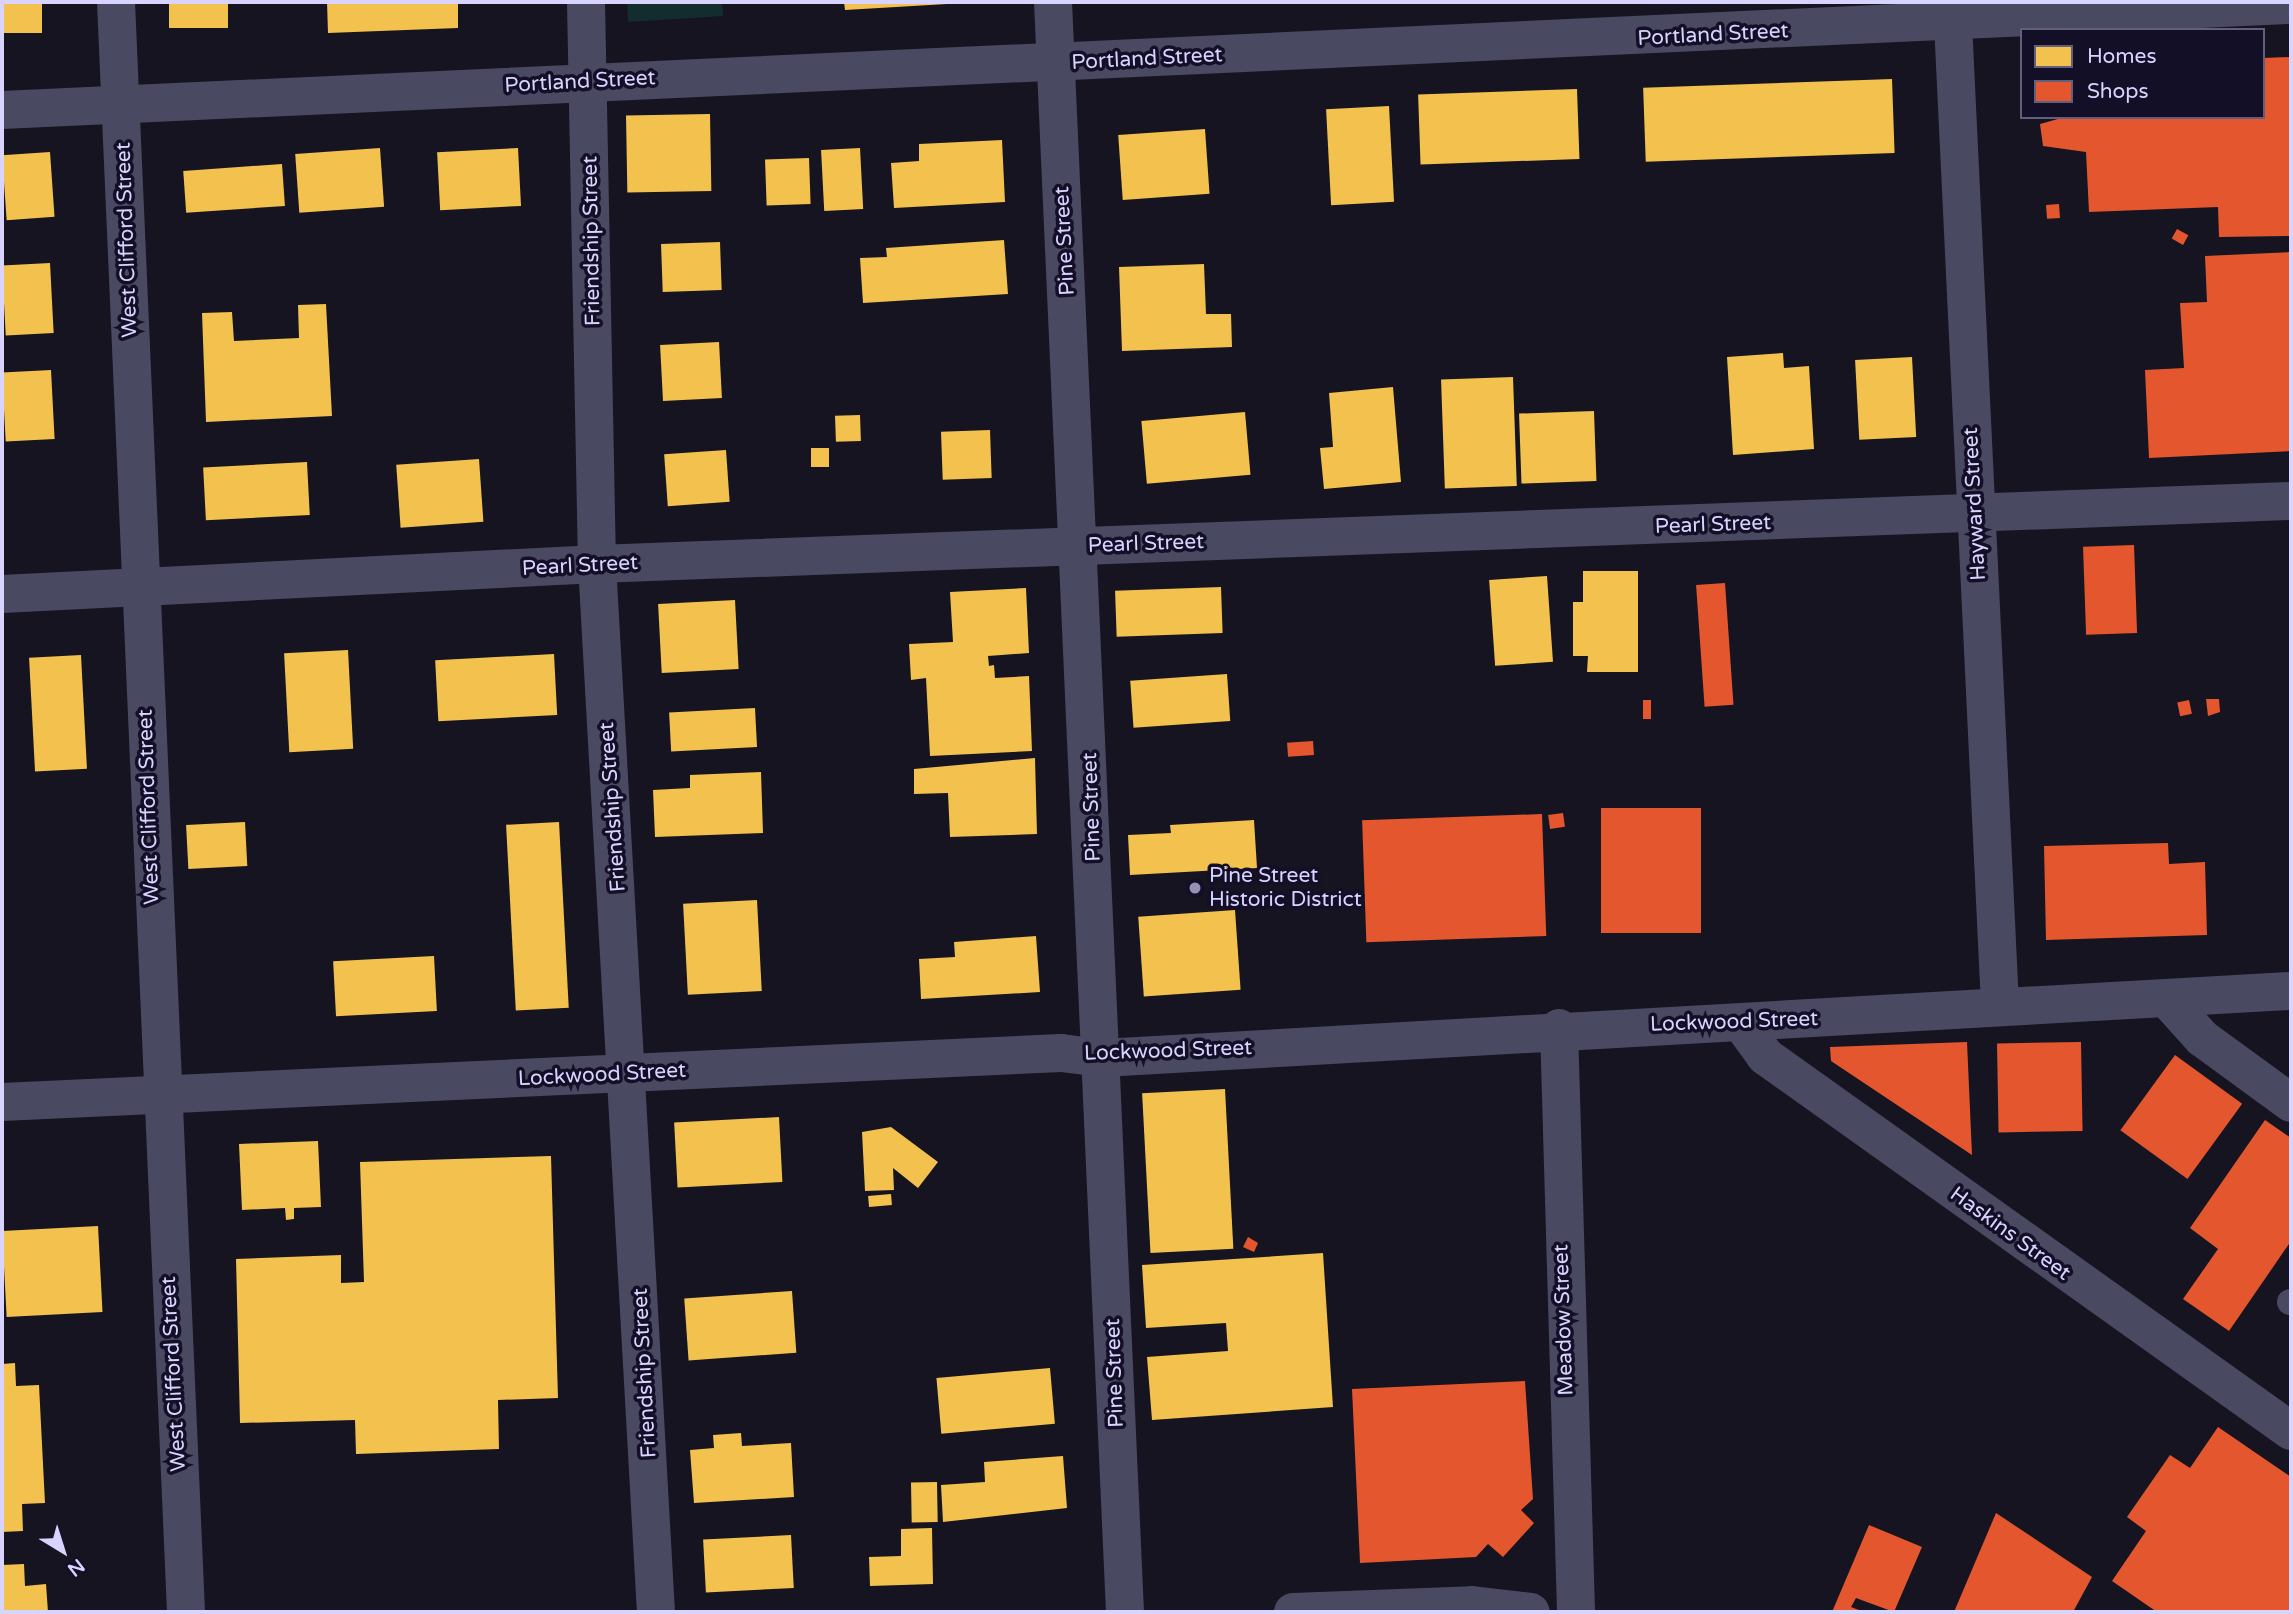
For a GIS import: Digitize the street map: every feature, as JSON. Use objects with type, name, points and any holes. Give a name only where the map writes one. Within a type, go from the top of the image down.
[{"type":"street","name":"West Clifford Street","points":[[116,2],[160,1097],[186,1612]]},
{"type":"street","name":"Friendship Street","points":[[586,2],[597,564],[630,1073],[656,1612]]},
{"type":"street","name":"Pine Street","points":[[1053,2],[1081,547],[1125,1612]]},
{"type":"street","name":"Portland Street","points":[[2,110],[589,81],[1056,64],[1952,12],[2291,5]]},
{"type":"street","name":"Hayward Street","points":[[1952,12],[2000,1006]]},
{"type":"street","name":"Pearl Street","points":[[2,594],[597,564],[2291,502]]},
{"type":"street","name":"Lockwood Street","points":[[2,1102],[160,1097],[1061,1054],[1102,1058],[1559,1028],[1742,1024],[2000,1006],[2291,991]]},
{"type":"street","points":[[2166,998],[2202,1038],[2291,1103]]},
{"type":"street","name":"Haskins Street","points":[[1742,1024],[1765,1056],[2291,1431]]},
{"type":"street","name":"Meadow Street","points":[[1559,1028],[1576,1612]]},
{"type":"street","points":[[1293,1612],[1472,1605],[1531,1612]]},
{"type":"green space","points":[[627,2],[722,2],[723,16],[628,22]]},
{"type":"building: Homes","points":[[2,2],[42,2],[42,33],[2,33]]},
{"type":"building: Homes","points":[[169,2],[228,2],[228,28],[169,28]]},
{"type":"building: Homes","points":[[327,2],[458,2],[458,28],[328,33]]},
{"type":"building: Homes","points":[[844,2],[947,2],[947,4],[845,10]]},
{"type":"building: Homes","points":[[1892,79],[1895,153],[1646,162],[1643,88]]},
{"type":"building: Homes","points":[[1577,89],[1579,159],[1421,165],[1418,95]]},
{"type":"building: Homes","points":[[1389,106],[1394,202],[1331,205],[1326,109]]},
{"type":"building: Homes","points":[[710,114],[711,191],[627,192],[626,115]]},
{"type":"building: Homes","points":[[1205,129],[1210,194],[1123,200],[1118,135]]},
{"type":"building: Homes","points":[[1002,140],[1005,202],[894,208],[891,163],[919,161],[919,144]]},
{"type":"building: Homes","points":[[380,148],[384,207],[299,213],[295,154]]},
{"type":"building: Homes","points":[[518,148],[521,206],[440,210],[437,152]]},
{"type":"building: Homes","points":[[860,148],[863,209],[824,211],[821,150]]},
{"type":"building: Homes","points":[[50,152],[55,217],[7,220],[2,155]]},
{"type":"building: Homes","points":[[809,158],[811,204],[767,206],[765,160]]},
{"type":"building: Homes","points":[[282,164],[285,206],[186,213],[183,171]]},
{"type":"building: Homes","points":[[1004,240],[1008,294],[863,303],[860,258],[887,257],[886,248]]},
{"type":"building: Homes","points":[[720,242],[722,290],[663,292],[661,244]]},
{"type":"building: Homes","points":[[50,263],[54,333],[6,335],[2,266]]},
{"type":"building: Homes","points":[[1204,264],[1206,314],[1231,314],[1232,347],[1122,351],[1119,267]]},
{"type":"building: Homes","points":[[326,304],[332,416],[206,422],[202,313],[232,312],[234,341],[299,338],[298,305]]},
{"type":"building: Homes","points":[[719,342],[722,398],[663,401],[660,345]]},
{"type":"building: Homes","points":[[1783,353],[1784,368],[1809,366],[1814,449],[1733,455],[1727,357]]},
{"type":"building: Homes","points":[[1912,357],[1916,437],[1859,440],[1855,360]]},
{"type":"building: Homes","points":[[51,370],[55,439],[6,441],[2,373]]},
{"type":"building: Homes","points":[[1513,377],[1517,486],[1445,488],[1441,380]]},
{"type":"building: Homes","points":[[1393,387],[1401,482],[1324,489],[1320,448],[1333,447],[1329,393]]},
{"type":"building: Homes","points":[[1594,411],[1596,481],[1521,484],[1519,414]]},
{"type":"building: Homes","points":[[1245,412],[1250,475],[1147,484],[1141,421]]},
{"type":"building: Homes","points":[[860,415],[861,441],[836,442],[835,416]]},
{"type":"building: Homes","points":[[990,430],[992,478],[943,480],[941,432]]},
{"type":"building: Homes","points":[[811,448],[829,448],[829,467],[811,467]]},
{"type":"building: Homes","points":[[726,450],[730,502],[668,506],[664,454]]},
{"type":"building: Homes","points":[[479,459],[483,522],[401,528],[396,465]]},
{"type":"building: Homes","points":[[307,462],[310,515],[206,520],[203,467]]},
{"type":"building: Homes","points":[[1583,571],[1638,571],[1638,672],[1587,672],[1588,656],[1573,656],[1573,602],[1583,602]]},
{"type":"building: Homes","points":[[1547,576],[1553,662],[1495,666],[1489,580]]},
{"type":"building: Homes","points":[[1221,587],[1223,633],[1117,637],[1115,591]]},
{"type":"building: Homes","points":[[1026,588],[1029,653],[988,656],[989,666],[994,665],[995,678],[1029,676],[1032,751],[930,756],[926,678],[911,680],[909,644],[953,642],[950,592]]},
{"type":"building: Homes","points":[[735,600],[739,669],[662,673],[658,604]]},
{"type":"building: Homes","points":[[348,650],[353,749],[289,752],[284,653]]},
{"type":"building: Homes","points":[[554,654],[557,715],[438,721],[435,660]]},
{"type":"building: Homes","points":[[81,655],[87,769],[35,772],[29,658]]},
{"type":"building: Homes","points":[[1227,674],[1230,721],[1134,728],[1130,681]]},
{"type":"building: Homes","points":[[755,708],[757,747],[671,751],[669,713]]},
{"type":"building: Homes","points":[[1035,758],[1037,834],[950,837],[948,793],[914,794],[914,769]]},
{"type":"building: Homes","points":[[761,772],[763,833],[655,837],[653,790],[690,788],[690,775]]},
{"type":"building: Homes","points":[[1254,820],[1257,868],[1130,875],[1128,835],[1171,833],[1170,825]]},
{"type":"building: Homes","points":[[245,822],[247,866],[188,869],[186,825]]},
{"type":"building: Homes","points":[[559,822],[569,1008],[516,1011],[506,825]]},
{"type":"building: Homes","points":[[757,900],[762,991],[688,995],[683,904]]},
{"type":"building: Homes","points":[[1235,910],[1241,990],[1144,997],[1138,917]]},
{"type":"building: Homes","points":[[1036,936],[1040,992],[921,999],[919,959],[955,957],[954,942]]},
{"type":"building: Homes","points":[[434,956],[437,1011],[336,1016],[333,961]]},
{"type":"building: Homes","points":[[1225,1089],[1233,1249],[1150,1253],[1142,1093]]},
{"type":"building: Homes","points":[[779,1117],[782,1182],[678,1187],[674,1122]]},
{"type":"building: Homes","points":[[891,1127],[938,1162],[918,1188],[893,1168],[894,1190],[865,1191],[862,1132]]},
{"type":"building: Homes","points":[[318,1141],[321,1207],[294,1208],[294,1219],[286,1220],[285,1208],[242,1210],[239,1144]]},
{"type":"building: Homes","points":[[551,1156],[558,1398],[498,1400],[499,1449],[356,1454],[355,1420],[240,1423],[236,1259],[341,1255],[341,1283],[364,1282],[360,1162]]},
{"type":"building: Homes","points":[[891,1194],[892,1205],[869,1207],[868,1196]]},
{"type":"building: Homes","points":[[98,1226],[103,1312],[7,1317],[2,1231]]},
{"type":"building: Homes","points":[[1323,1253],[1333,1407],[1152,1420],[1147,1357],[1228,1351],[1226,1323],[1146,1328],[1142,1265]]},
{"type":"building: Homes","points":[[792,1291],[796,1353],[689,1360],[684,1299]]},
{"type":"building: Homes","points":[[15,1363],[16,1386],[39,1385],[45,1503],[22,1504],[23,1531],[2,1532],[2,1364]]},
{"type":"building: Homes","points":[[1050,1368],[1055,1424],[941,1434],[936,1378]]},
{"type":"building: Homes","points":[[741,1433],[742,1446],[791,1443],[794,1497],[694,1503],[690,1450],[714,1448],[713,1435]]},
{"type":"building: Homes","points":[[1063,1456],[1067,1508],[943,1522],[941,1485],[985,1482],[984,1462]]},
{"type":"building: Homes","points":[[911,1482],[937,1482],[938,1522],[912,1522]]},
{"type":"building: Homes","points":[[932,1528],[933,1584],[870,1586],[869,1557],[901,1556],[901,1529]]},
{"type":"building: Homes","points":[[791,1535],[794,1588],[706,1593],[703,1540]]},
{"type":"building: Homes","points":[[24,1564],[25,1586],[46,1584],[48,1612],[2,1612],[2,1565]]},
{"type":"building: Shops","points":[[2291,57],[2291,236],[2219,237],[2218,207],[2089,212],[2086,152],[2043,146],[2040,124],[2058,119],[2265,119],[2265,58]]},
{"type":"building: Shops","points":[[2059,204],[2060,218],[2047,219],[2046,205]]},
{"type":"building: Shops","points":[[2177,229],[2188,235],[2183,245],[2172,239]]},
{"type":"building: Shops","points":[[2291,252],[2291,451],[2149,458],[2145,370],[2184,368],[2180,303],[2207,302],[2205,256]]},
{"type":"building: Shops","points":[[2134,545],[2137,633],[2086,635],[2083,547]]},
{"type":"building: Shops","points":[[1725,583],[1734,705],[1705,707],[1696,585]]},
{"type":"building: Shops","points":[[2206,699],[2219,699],[2220,712],[2208,716]]},
{"type":"building: Shops","points":[[1643,700],[1651,700],[1651,719],[1643,719]]},
{"type":"building: Shops","points":[[2189,700],[2192,714],[2180,716],[2177,702]]},
{"type":"building: Shops","points":[[1313,741],[1314,755],[1288,757],[1287,743]]},
{"type":"building: Shops","points":[[1601,808],[1701,808],[1701,933],[1601,933]]},
{"type":"building: Shops","points":[[1563,813],[1565,827],[1550,829],[1548,815]]},
{"type":"building: Shops","points":[[1542,814],[1546,936],[1366,942],[1362,820]]},
{"type":"building: Shops","points":[[2168,843],[2169,864],[2205,862],[2207,935],[2046,940],[2044,846]]},
{"type":"building: Shops","points":[[1967,1042],[1972,1155],[1831,1061],[1830,1047]]},
{"type":"building: Shops","points":[[2081,1042],[2083,1131],[1999,1132],[1997,1043]]},
{"type":"building: Shops","points":[[2175,1055],[2242,1104],[2187,1179],[2120,1130]]},
{"type":"building: Shops","points":[[2265,1120],[2291,1138],[2291,1241],[2229,1331],[2183,1299],[2218,1249],[2190,1228]]},
{"type":"building: Shops","points":[[1248,1237],[1258,1243],[1254,1252],[1243,1247]]},
{"type":"building: Shops","points":[[1525,1381],[1533,1499],[1521,1510],[1534,1523],[1503,1557],[1488,1544],[1476,1557],[1360,1563],[1352,1389]]},
{"type":"building: Shops","points":[[2218,1427],[2291,1477],[2291,1612],[2157,1612],[2112,1581],[2146,1531],[2127,1517],[2170,1455],[2190,1468]]},
{"type":"building: Shops","points":[[1996,1513],[2092,1577],[2073,1612],[1954,1612]]},
{"type":"building: Shops","points":[[1869,1525],[1922,1547],[1894,1612],[1856,1598],[1851,1607],[1864,1612],[1832,1612]]},
{"type":"place","name":"Pine Street Historic District","points":[[1195,888]]}]
